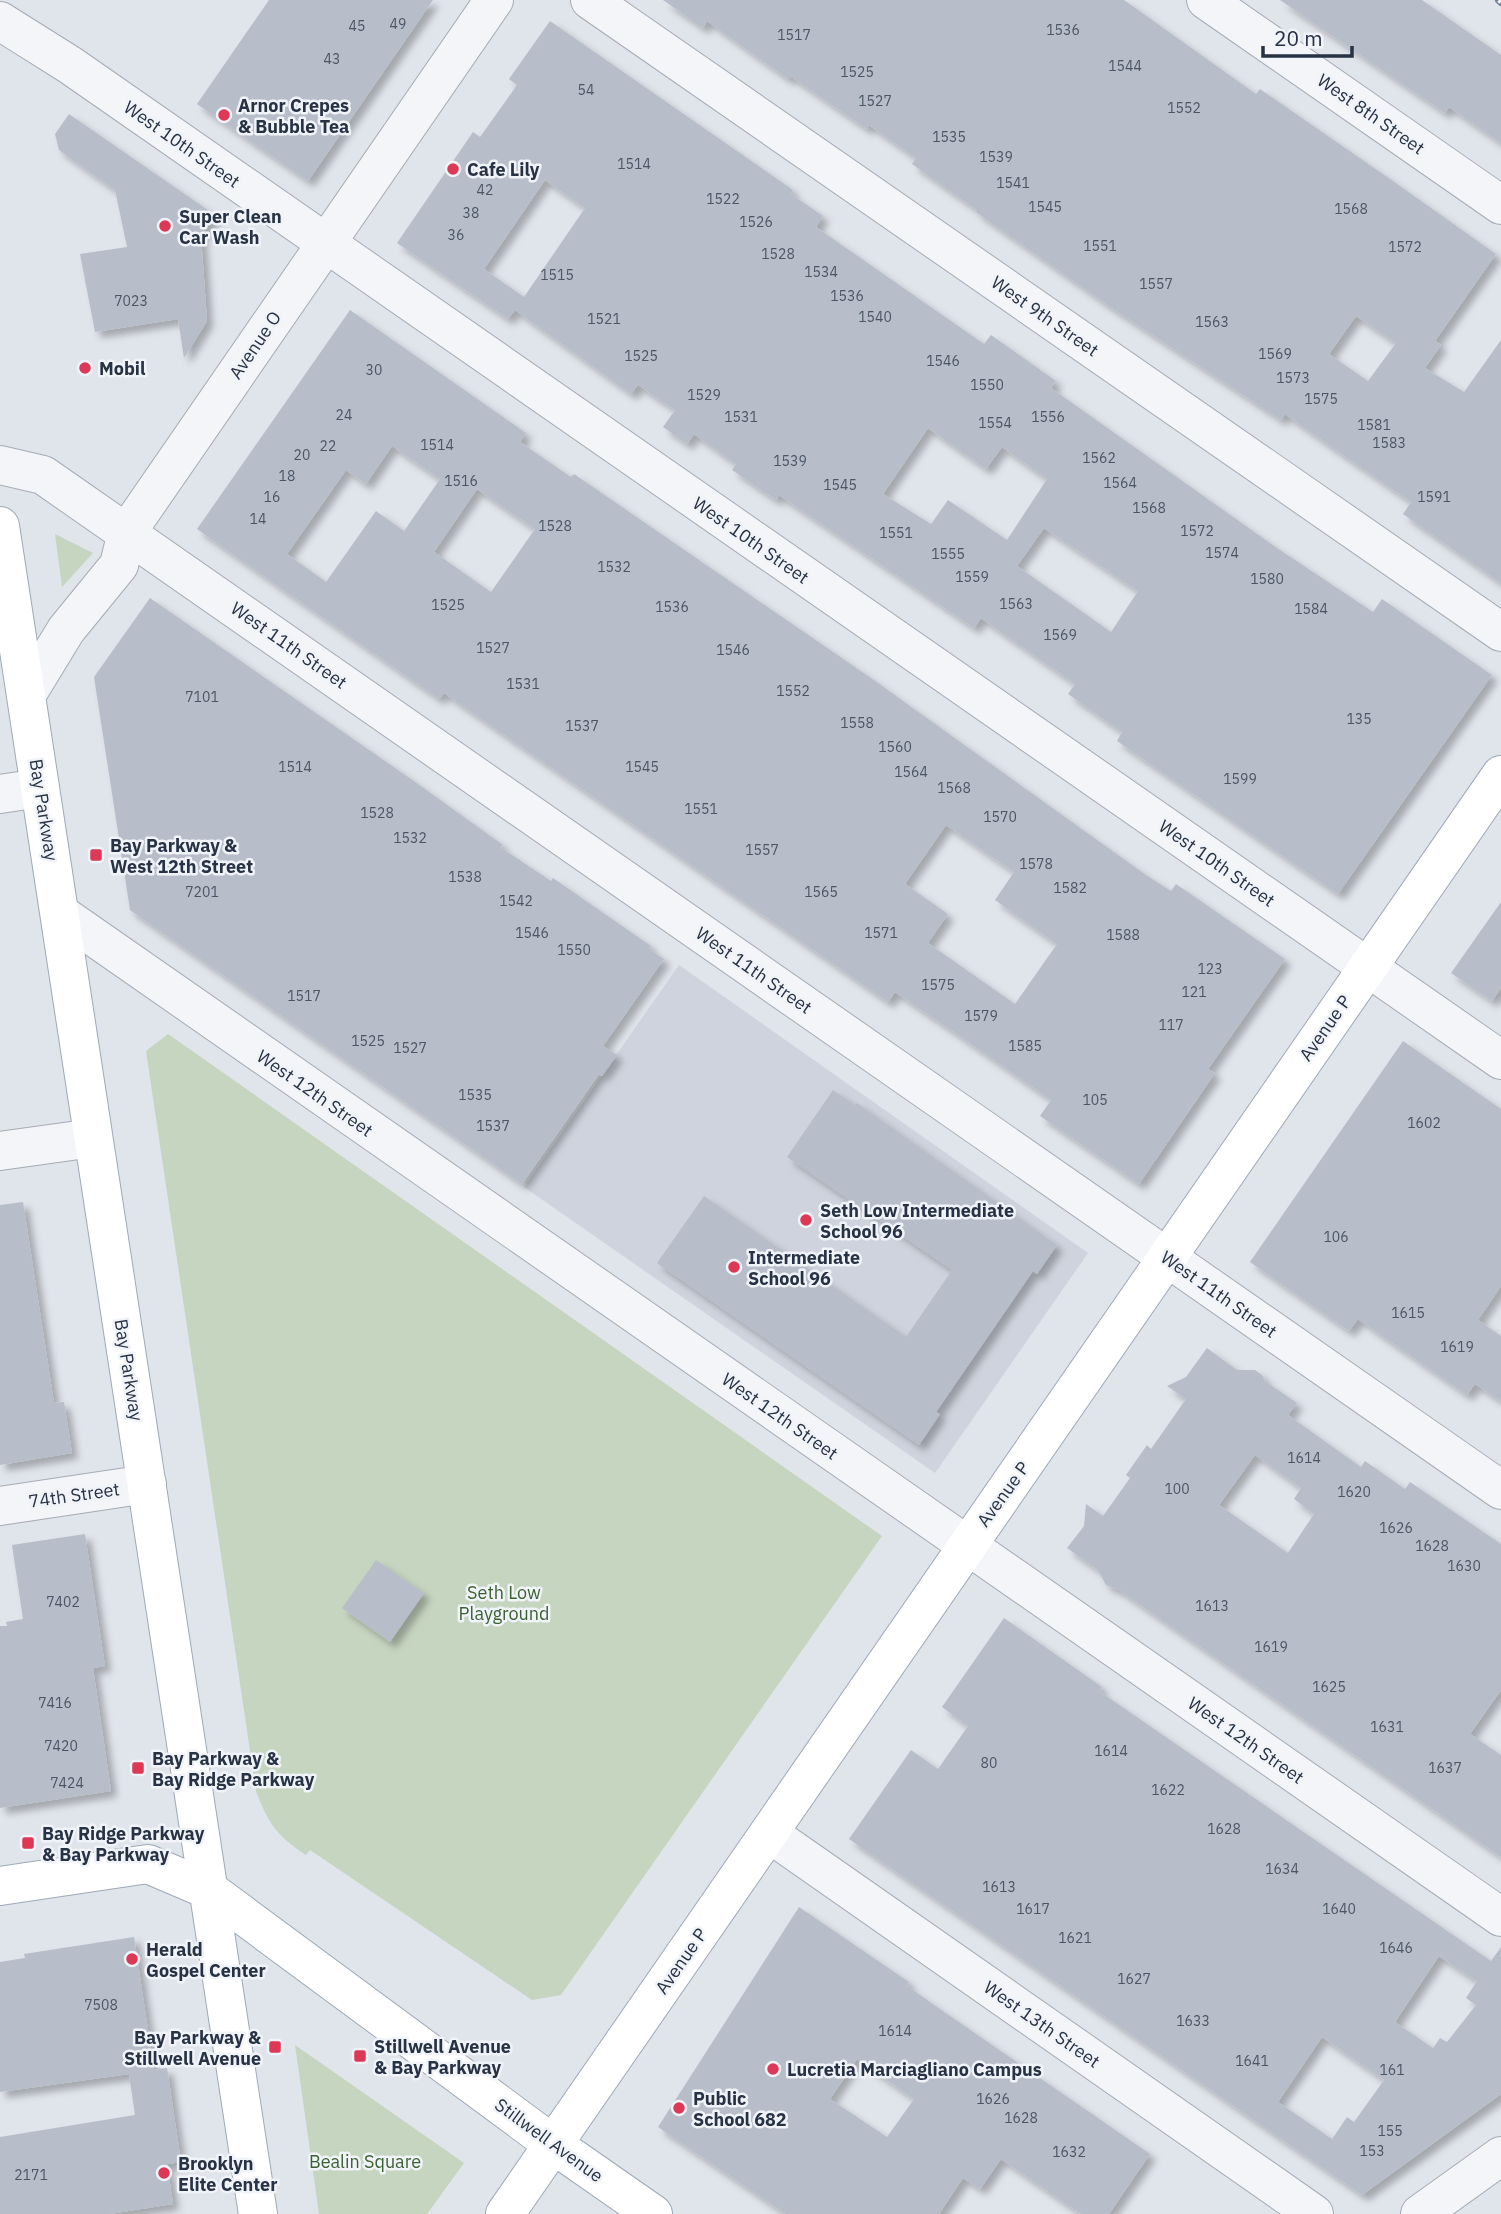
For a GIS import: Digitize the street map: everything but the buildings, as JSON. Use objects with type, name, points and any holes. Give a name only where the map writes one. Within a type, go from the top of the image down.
[{"type":"main road","name":"Bay Parkway","points":[[0,526],[258,2214]]},
{"type":"main road","name":"Avenue P","points":[[505,2214],[770,1834],[966,1545],[1058,1420],[1166,1257],[1501,775]]},
{"type":"main road","name":"Stillwell Avenue","points":[[0,1886],[148,1864],[209,1890],[554,2145],[653,2214]]},
{"type":"street","name":"Avenue O","points":[[27,694],[66,630],[119,565],[127,532],[494,0]]},
{"type":"street","name":"West 9th Street","points":[[590,0],[1501,632]]},
{"type":"street","name":"West 8th Street","points":[[1206,0],[1501,205]]},
{"type":"street","name":"West 10th Street","points":[[0,21],[71,65],[324,244],[1501,1060]]},
{"type":"street","name":"West 11th Street","points":[[0,465],[43,475],[127,532],[1501,1490]]},
{"type":"street","points":[[0,794],[40,788]]},
{"type":"street","name":"West 12th Street","points":[[61,914],[1501,1917]]},
{"type":"street","points":[[0,1151],[93,1138]]},
{"type":"street","name":"74th Street","points":[[0,1506],[147,1484]]},
{"type":"street","name":"West 13th Street","points":[[770,1834],[1314,2214]]},
{"type":"street","points":[[1420,2214],[1501,2156]]},
{"type":"shaded area","name":"Seth Low Intermediate School 96","points":[[679,965],[1088,1253],[935,1473],[524,1187]]},
{"type":"green space","points":[[55,534],[93,553],[62,587]]},
{"type":"green space","name":"Seth Low Playground","points":[[168,1034],[882,1536],[561,1995],[532,2000],[310,1850],[306,1855],[296,1848],[275,1828],[260,1802],[256,1791],[146,1051]]},
{"type":"green space","name":"Bealin Square","points":[[295,2045],[464,2163],[427,2214],[319,2214]]},
{"type":"place","name":"Arnor Crepes & Bubble Tea","points":[[224,115]]},
{"type":"place","name":"Cafe Lily","points":[[453,169]]},
{"type":"place","name":"Super Clean Car Wash","points":[[165,226]]},
{"type":"place","name":"Mobil","points":[[85,368]]},
{"type":"place","name":"Bay Parkway & West 12th Street","points":[[96,855]]},
{"type":"place","name":"Seth Low Intermediate School 96","points":[[806,1220]]},
{"type":"place","name":"Intermediate School 96","points":[[734,1267]]},
{"type":"place","name":"Bay Parkway & Bay Ridge Parkway","points":[[138,1768]]},
{"type":"place","name":"Bay Ridge Parkway & Bay Parkway","points":[[28,1843]]},
{"type":"place","name":"Herald Gospel Center","points":[[132,1959]]},
{"type":"place","name":"Bay Parkway & Stillwell Avenue","points":[[275,2047]]},
{"type":"place","name":"Stillwell Avenue & Bay Parkway","points":[[360,2056]]},
{"type":"place","name":"Lucretia Marciagliano Campus","points":[[773,2069]]},
{"type":"place","name":"Public School 682","points":[[679,2108]]},
{"type":"place","name":"Brooklyn Elite Center","points":[[164,2173]]}]
